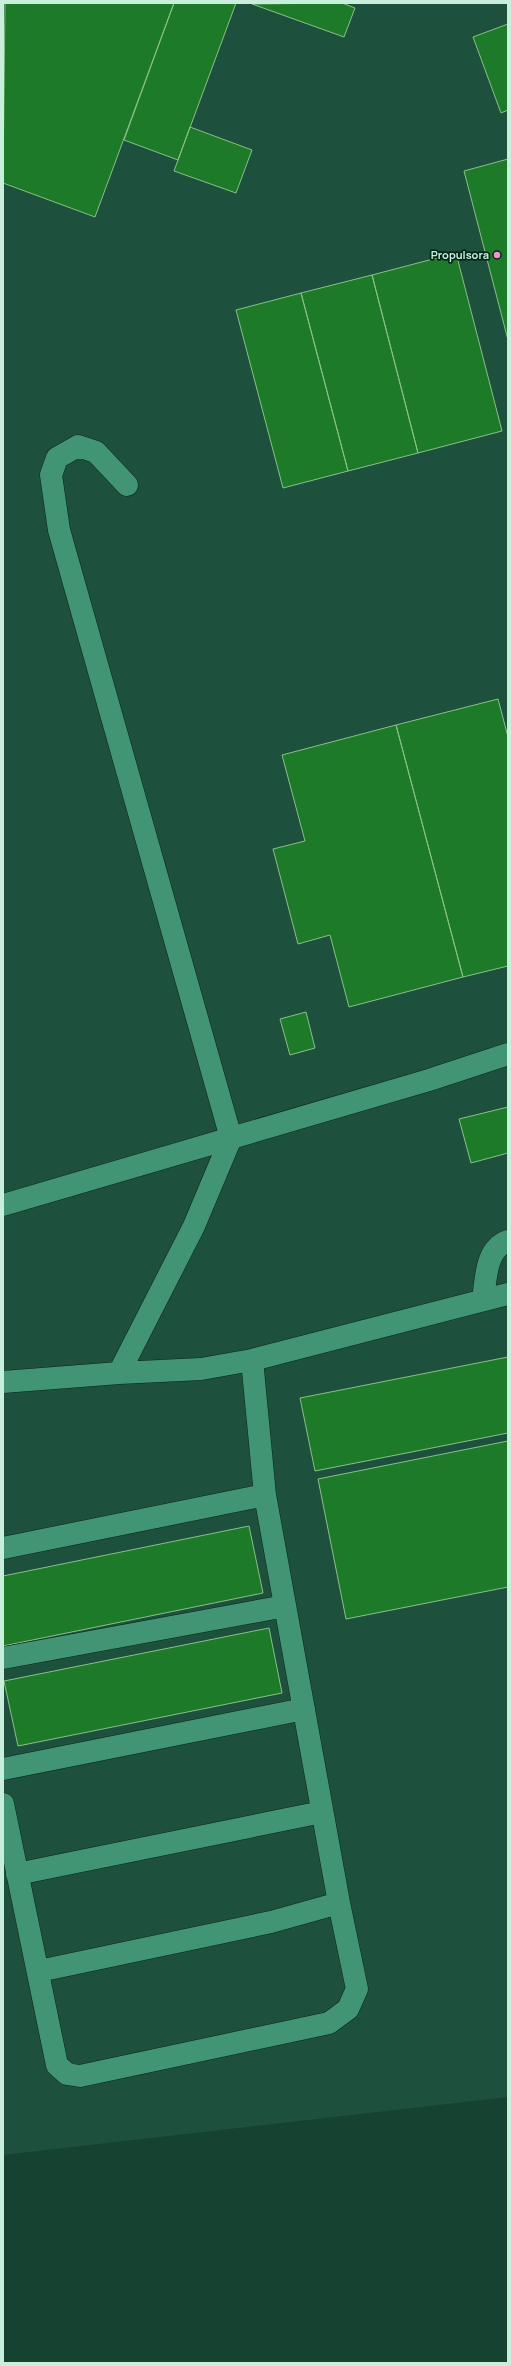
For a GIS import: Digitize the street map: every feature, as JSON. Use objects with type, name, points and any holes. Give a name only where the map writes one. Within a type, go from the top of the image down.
[{"type":"street","points":[[119,1373],[194,1226],[230,1138],[59,530],[51,474],[57,458],[78,446],[96,452],[126,485]]},
{"type":"street","points":[[3,1205],[429,1080],[508,1054]]},
{"type":"street","points":[[483,1300],[487,1264],[501,1243],[508,1241]]},
{"type":"street","points":[[3,1382],[119,1373],[201,1369],[252,1360],[508,1294]]},
{"type":"street","points":[[3,1804],[39,1971],[57,2065],[67,2074],[80,2076],[329,2023],[348,2009],[357,1989],[338,1902],[265,1495],[252,1360]]},
{"type":"street","points":[[3,1548],[265,1495]]},
{"type":"street","points":[[3,1658],[285,1606]]},
{"type":"street","points":[[3,1769],[304,1709]]},
{"type":"street","points":[[17,1874],[322,1812]]},
{"type":"street","points":[[39,1971],[271,1922],[338,1902]]},
{"type":"shaded area","points":[[3,3],[508,3],[508,2097],[3,2155]]},
{"type":"building","points":[[5,3],[174,3],[95,217],[3,183]]},
{"type":"building","points":[[174,3],[236,3],[178,160],[124,140]]},
{"type":"building","points":[[342,3],[355,8],[344,37],[252,4]]},
{"type":"building","points":[[508,24],[508,110],[501,113],[473,37]]},
{"type":"building","points":[[190,127],[252,150],[236,193],[174,171]]},
{"type":"building","name":"Propulsora","points":[[508,159],[508,340],[464,171]]},
{"type":"building","points":[[456,253],[502,431],[418,453],[372,275]]},
{"type":"building","points":[[372,275],[418,453],[348,471],[301,293]]},
{"type":"building","points":[[301,293],[348,471],[283,488],[236,310]]},
{"type":"building","points":[[498,699],[508,737],[508,966],[463,977],[396,725]]},
{"type":"building","points":[[396,725],[463,977],[349,1007],[330,935],[298,944],[273,849],[305,841],[282,755]]},
{"type":"building","points":[[306,1012],[315,1048],[290,1055],[280,1019]]},
{"type":"building","points":[[508,1107],[508,1153],[471,1163],[459,1119]]},
{"type":"building","points":[[508,1357],[508,1433],[315,1471],[300,1398]]},
{"type":"building","points":[[508,1441],[508,1587],[346,1619],[318,1479]]},
{"type":"building","points":[[249,1526],[263,1593],[3,1646],[3,1576]]},
{"type":"building","points":[[269,1628],[282,1693],[18,1746],[4,1681]]},
{"type":"place","name":"Propulsora","points":[[497,255]]}]
